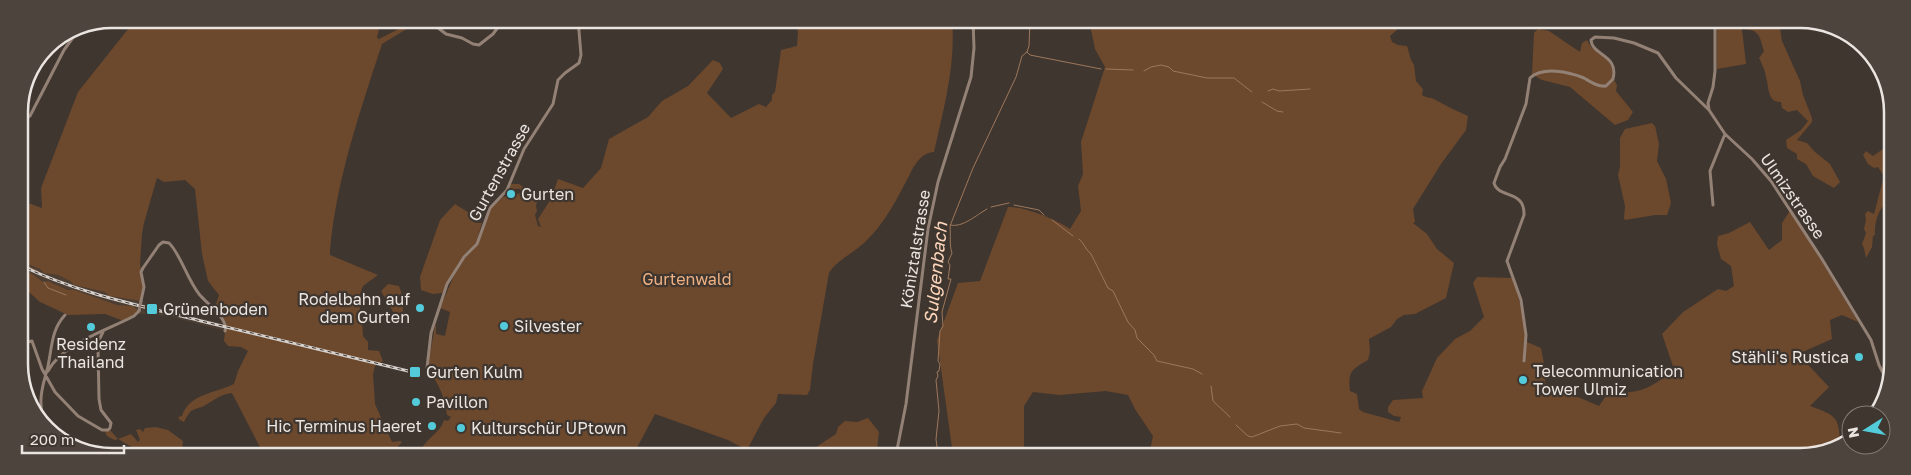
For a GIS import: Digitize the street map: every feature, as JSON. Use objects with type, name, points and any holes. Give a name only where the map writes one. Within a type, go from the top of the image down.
[{"type":"street","points":[[438,28],[446,34],[479,45],[497,28]]},
{"type":"street","name":"Gurtenstrasse","points":[[427,368],[431,333],[447,284],[464,257],[477,244],[490,208],[507,190],[524,149],[552,106],[558,80],[565,72],[579,63],[581,55],[579,28]]},
{"type":"street","name":"Köniztalstrasse","points":[[897,448],[906,404],[928,229],[938,182],[970,77],[974,48],[973,28]]},
{"type":"street","points":[[1708,110],[1708,100],[1714,80],[1715,28]]},
{"type":"street","points":[[28,116],[30,116],[64,50],[73,37]]},
{"type":"street","name":"Ulmizstrasse","points":[[1524,361],[1526,335],[1521,300],[1507,261],[1524,215],[1524,209],[1519,200],[1497,189],[1494,183],[1500,167],[1506,159],[1526,104],[1530,78],[1540,73],[1559,72],[1580,77],[1601,87],[1606,86],[1613,79],[1613,67],[1607,57],[1593,47],[1591,40],[1594,37],[1614,38],[1634,43],[1660,54],[1676,78],[1701,102],[1725,134],[1752,159],[1771,181],[1872,340],[1883,373]]},
{"type":"street","points":[[1701,102],[1708,100]]},
{"type":"street","points":[[1713,205],[1710,171],[1725,134]]},
{"type":"street","points":[[43,411],[41,404],[42,384],[50,366],[67,350],[134,316],[139,311],[144,287],[141,272],[163,242],[169,242],[192,285],[204,301],[224,320],[225,331]]},
{"type":"street","points":[[45,376],[53,336],[65,316]]},
{"type":"street","points":[[28,341],[32,341],[45,376],[55,392],[78,416],[102,430],[110,429],[111,423],[101,410],[99,399],[98,348],[103,332]]},
{"type":"shaded area","points":[[28,264],[40,269],[44,273],[58,275],[74,285],[105,292],[109,296],[141,301],[223,324],[226,323],[225,331],[168,316],[137,314],[133,306],[117,305],[75,290],[68,290],[48,281],[43,282],[28,272]]},
{"type":"green space","points":[[129,28],[379,28],[377,38],[379,39],[400,28],[408,28],[382,44],[356,126],[343,175],[337,200],[330,251],[330,255],[378,275],[363,286],[358,299],[363,336],[368,342],[368,350],[379,351],[383,361],[375,366],[373,374],[375,404],[392,442],[402,442],[397,448],[260,448],[232,393],[191,411],[184,422],[180,420],[178,417],[182,416],[185,409],[196,399],[234,384],[248,351],[241,347],[228,346],[224,341],[226,323],[214,310],[219,295],[208,281],[202,254],[195,189],[185,180],[164,182],[157,178],[142,234],[140,264],[144,283],[141,301],[109,296],[105,292],[74,285],[58,275],[44,273],[40,269],[28,264],[28,203],[42,208],[41,188],[78,92]]},
{"type":"green space","name":"Gurtenwald","points":[[797,28],[952,28],[953,36],[951,70],[934,152],[925,154],[916,163],[879,227],[861,246],[837,264],[829,273],[810,390],[807,395],[778,394],[776,403],[764,418],[748,448],[742,448],[728,440],[655,414],[637,448],[423,448],[444,420],[448,421],[451,417],[447,415],[441,392],[429,370],[432,365],[428,365],[435,326],[436,334],[445,336],[450,312],[440,308],[455,273],[464,259],[473,250],[491,208],[503,197],[521,193],[520,189],[518,189],[507,193],[511,184],[519,184],[527,188],[537,202],[535,215],[538,226],[541,227],[538,219],[551,199],[558,179],[583,188],[601,168],[609,139],[648,117],[662,101],[688,86],[713,60],[720,63],[723,69],[707,93],[731,118],[759,104],[766,107],[772,100],[772,95],[775,92],[781,50],[797,46]]},
{"type":"green space","points":[[1091,28],[1399,28],[1390,36],[1392,42],[1407,46],[1414,65],[1416,81],[1423,89],[1422,95],[1468,116],[1466,130],[1441,164],[1413,209],[1415,222],[1413,223],[1427,234],[1437,249],[1454,263],[1446,298],[1415,314],[1404,315],[1397,319],[1391,327],[1369,339],[1370,352],[1368,360],[1354,369],[1350,375],[1350,391],[1357,394],[1359,409],[1363,412],[1399,422],[1401,417],[1394,416],[1388,412],[1388,407],[1393,400],[1423,398],[1422,391],[1437,358],[1455,339],[1470,331],[1484,317],[1473,283],[1477,277],[1513,278],[1521,307],[1527,342],[1541,348],[1545,369],[1545,383],[1599,406],[1608,393],[1637,391],[1651,386],[1674,369],[1662,334],[1683,312],[1718,289],[1726,291],[1734,286],[1731,266],[1721,259],[1717,244],[1718,236],[1729,233],[1750,222],[1769,250],[1782,240],[1782,223],[1791,209],[1858,322],[1842,315],[1830,320],[1832,339],[1798,354],[1829,387],[1810,406],[1834,417],[1839,437],[1821,445],[1805,447],[1151,447],[1153,436],[1128,395],[1106,391],[1060,395],[1033,392],[1024,406],[1024,447],[952,448],[937,340],[958,283],[980,281],[1008,207],[1040,214],[1070,229],[1081,211],[1078,186],[1083,174],[1081,142],[1105,67],[1095,49]]},
{"type":"green space","points":[[1717,28],[1780,28],[1782,41],[1800,81],[1812,118],[1812,122],[1797,140],[1807,143],[1830,164],[1840,182],[1834,188],[1813,176],[1806,164],[1797,159],[1797,154],[1787,148],[1786,140],[1801,130],[1808,121],[1797,110],[1788,112],[1782,108],[1781,102],[1776,102],[1771,97],[1765,72],[1759,58],[1764,51],[1756,32],[1742,29],[1746,64],[1717,69]]},
{"type":"green space","points":[[1538,29],[1549,31],[1580,52],[1582,43],[1587,40],[1591,47],[1606,58],[1612,67],[1612,76],[1617,85],[1616,91],[1633,112],[1628,120],[1615,125],[1570,87],[1542,80],[1532,74],[1534,33]]},
{"type":"green space","points":[[1652,123],[1655,126],[1659,144],[1657,161],[1666,179],[1671,203],[1667,215],[1625,220],[1625,206],[1618,175],[1620,167],[1620,138],[1625,129]]},
{"type":"green space","points":[[1884,148],[1884,176],[1878,167],[1874,168],[1868,164],[1863,155],[1866,151],[1873,156]]},
{"type":"green space","points":[[1884,176],[1884,205],[1875,226],[1872,247],[1866,258],[1862,244],[1866,233],[1864,229],[1865,214],[1868,211],[1874,214]]},
{"type":"green space","points":[[455,204],[471,214],[471,220],[476,223],[482,223],[476,243],[459,262],[442,293],[433,294],[421,290],[420,277],[440,220]]},
{"type":"green space","points":[[28,272],[43,282],[48,281],[68,290],[75,290],[117,305],[133,306],[139,311],[124,321],[105,314],[68,315],[40,302],[28,291]]},
{"type":"green space","points":[[388,284],[399,286],[403,297],[403,313],[396,317],[381,291]]},
{"type":"green space","points":[[868,418],[879,432],[877,448],[815,448],[836,434],[838,427],[845,421],[857,422]]},
{"type":"green space","points":[[156,427],[168,430],[183,441],[182,448],[134,448],[118,439],[131,434],[138,442],[140,440],[136,430],[140,429],[143,432],[145,428]]},
{"type":"green space","points":[[109,429],[118,439],[115,440],[108,437],[105,431]]},
{"type":"waterway","name":"Sulgenbach","points":[[937,448],[936,439],[939,411],[936,380],[940,364],[938,361],[940,331],[943,326],[942,312],[951,279],[948,279],[950,265],[948,262],[952,253],[950,226],[973,168],[1016,77],[1022,56],[1027,52],[1030,28]]},
{"type":"waterway","points":[[1027,52],[1030,55],[1101,69]]},
{"type":"waterway","points":[[1144,71],[1161,65],[1169,67],[1173,71],[1207,78],[1234,78],[1252,92]]},
{"type":"waterway","points":[[1106,69],[1133,70]]},
{"type":"waterway","points":[[1268,91],[1273,89],[1279,91],[1310,89]]},
{"type":"waterway","points":[[1262,102],[1277,111],[1283,112]]},
{"type":"waterway","points":[[991,207],[1009,203]]},
{"type":"waterway","points":[[1014,205],[1039,210],[1044,215]]},
{"type":"waterway","points":[[950,225],[965,223],[987,209]]},
{"type":"waterway","points":[[1052,220],[1073,236]]},
{"type":"waterway","points":[[1079,239],[1091,254],[1108,288],[1113,291],[1128,322],[1135,330],[1137,338],[1154,355],[1157,361],[1193,369],[1202,374]]},
{"type":"waterway","points":[[28,267],[39,272]]},
{"type":"waterway","points":[[44,282],[48,288],[66,295]]},
{"type":"waterway","points":[[1211,386],[1213,401],[1230,417]]},
{"type":"waterway","points":[[1236,425],[1248,436],[1252,437],[1280,426],[1297,424],[1304,428],[1341,433]]},
{"type":"railway","points":[[28,269],[65,284],[109,298],[408,371]]},
{"type":"place","name":"Gurten","points":[[511,194]]},
{"type":"place","name":"Rodelbahn auf dem Gurten","points":[[420,308]]},
{"type":"place","name":"Grünenboden","points":[[152,309]]},
{"type":"place","name":"Silvester","points":[[504,326]]},
{"type":"place","name":"Residenz Thailand","points":[[91,327]]},
{"type":"place","name":"Stähli's Rustica","points":[[1859,357]]},
{"type":"place","name":"Gurten Kulm","points":[[415,372]]},
{"type":"place","name":"Telecommunication Tower Ulmiz","points":[[1523,380]]},
{"type":"place","name":"Pavillon","points":[[416,402]]},
{"type":"place","name":"Hic Terminus Haeret","points":[[432,426]]},
{"type":"place","name":"Kulturschür UPtown","points":[[461,428]]}]
